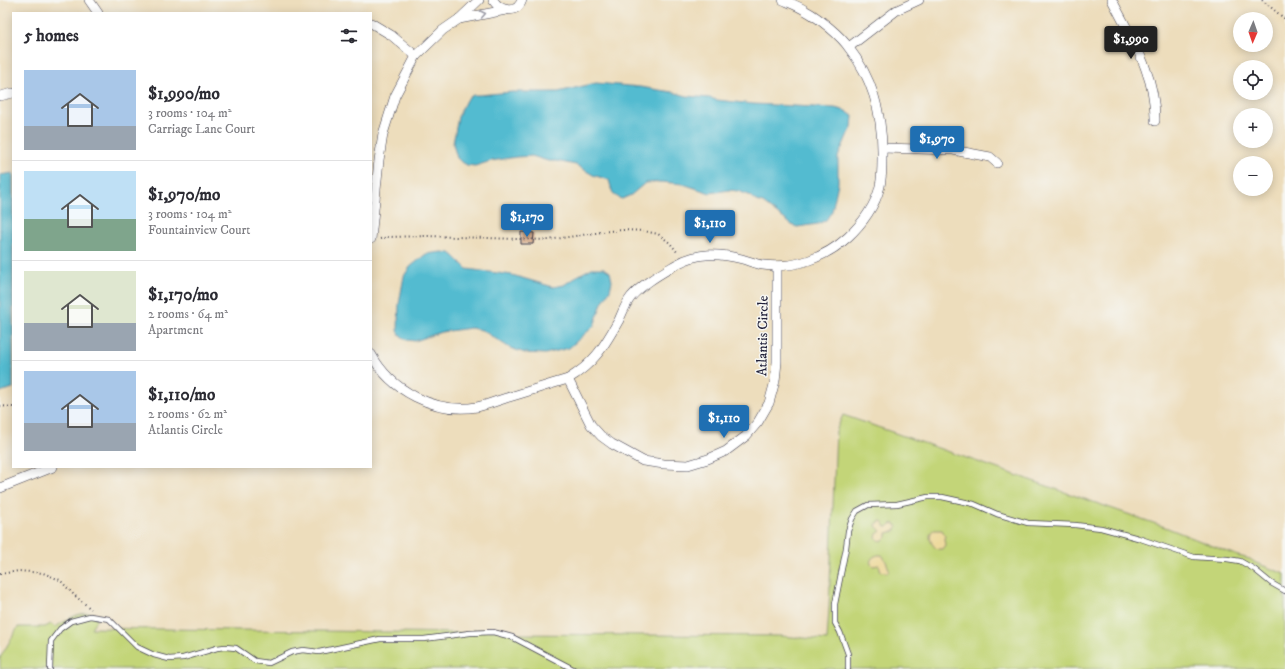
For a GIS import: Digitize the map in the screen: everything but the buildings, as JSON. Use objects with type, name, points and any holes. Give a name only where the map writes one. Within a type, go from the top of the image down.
[{"type":"street","points":[[89,0],[97,12]]},
{"type":"street","points":[[373,239],[374,189],[382,141],[389,112],[395,96],[416,56],[443,30],[459,19],[479,0]]},
{"type":"street","points":[[493,0],[500,8],[506,10]]},
{"type":"street","points":[[372,355],[388,378],[402,389],[420,399],[439,406],[461,408],[478,407],[568,379],[578,373],[591,362],[604,347],[631,298],[653,279],[682,261],[697,255],[719,255],[740,258],[762,265],[777,266],[792,264],[814,259],[848,237],[864,219],[880,188],[883,134],[875,95],[866,74],[849,47],[833,31],[806,11],[783,0]]},
{"type":"street","points":[[849,47],[896,10],[919,0]]},
{"type":"street","points":[[1112,0],[1142,59],[1151,81],[1155,121]]},
{"type":"street","points":[[459,19],[513,9],[524,1]]},
{"type":"street","points":[[372,24],[391,35],[416,56]]},
{"type":"street","points":[[0,96],[12,92]]},
{"type":"street","points":[[883,148],[953,150],[990,157],[997,163]]},
{"type":"street","name":"Atlantis Circle","points":[[568,379],[592,425],[601,436],[612,444],[643,461],[688,465],[708,459],[726,451],[746,436],[758,422],[769,403],[775,381],[777,362],[777,266]]},
{"type":"street","points":[[0,488],[50,468]]},
{"type":"lane","points":[[848,669],[848,654],[835,623],[835,604],[848,531],[852,519],[858,511],[868,505],[897,504],[928,497],[942,497],[974,504],[997,514],[1028,523],[1102,528],[1138,538],[1194,557],[1240,561],[1285,591]]},
{"type":"lane","points":[[50,669],[51,641],[60,630],[71,621],[90,616],[109,619],[137,647],[154,655],[169,659],[183,658],[225,647],[236,648],[255,661],[269,663],[292,652],[303,650],[319,652],[380,640],[424,639],[470,633],[493,632],[512,637],[573,669]]},
{"type":"path","points":[[1262,0],[1285,19]]},
{"type":"path","points":[[373,239],[387,237],[426,236],[548,240],[609,231],[644,231],[658,234],[670,243],[682,261]]},
{"type":"path","points":[[0,406],[12,407]]},
{"type":"path","points":[[0,574],[19,571],[44,574],[60,580],[74,595],[100,618]]},
{"type":"green space","points":[[843,415],[1165,527],[1238,556],[1250,559],[1256,563],[1285,574],[1285,669],[0,669],[0,658],[18,627],[45,627],[51,624],[55,627],[76,615],[86,613],[93,613],[97,619],[91,628],[471,633],[472,630],[498,630],[515,634],[780,636],[827,640],[836,431]]},
{"type":"sand","points":[[881,521],[886,527],[895,523],[897,528],[895,531],[887,533],[887,537],[883,541],[878,540],[876,537],[881,531],[876,526],[877,523]]},
{"type":"sand","points":[[933,530],[942,530],[945,535],[945,545],[942,549],[937,549],[932,543],[930,535]]},
{"type":"sand","points":[[878,555],[882,555],[888,565],[889,571],[887,573],[881,571],[879,565],[873,566],[871,564],[871,559]]},
{"type":"water","points":[[596,83],[640,87],[717,100],[753,104],[835,108],[846,111],[853,116],[852,128],[838,157],[838,183],[832,211],[826,220],[818,224],[797,227],[792,225],[763,203],[756,201],[749,195],[738,191],[729,190],[710,193],[683,184],[662,182],[645,183],[631,195],[622,199],[613,194],[609,180],[593,175],[576,165],[548,161],[532,156],[491,161],[475,166],[467,165],[457,158],[453,144],[458,117],[466,100],[473,95],[512,92],[558,92]]},
{"type":"water","points":[[12,173],[12,388],[0,392],[0,175]]},
{"type":"water","points":[[442,252],[450,253],[467,269],[512,275],[553,287],[564,285],[592,268],[604,268],[610,272],[612,281],[610,290],[602,303],[594,326],[569,348],[545,354],[525,353],[510,348],[482,330],[471,328],[441,332],[415,341],[407,340],[400,335],[398,330],[399,304],[404,276],[410,267],[426,254]]}]
